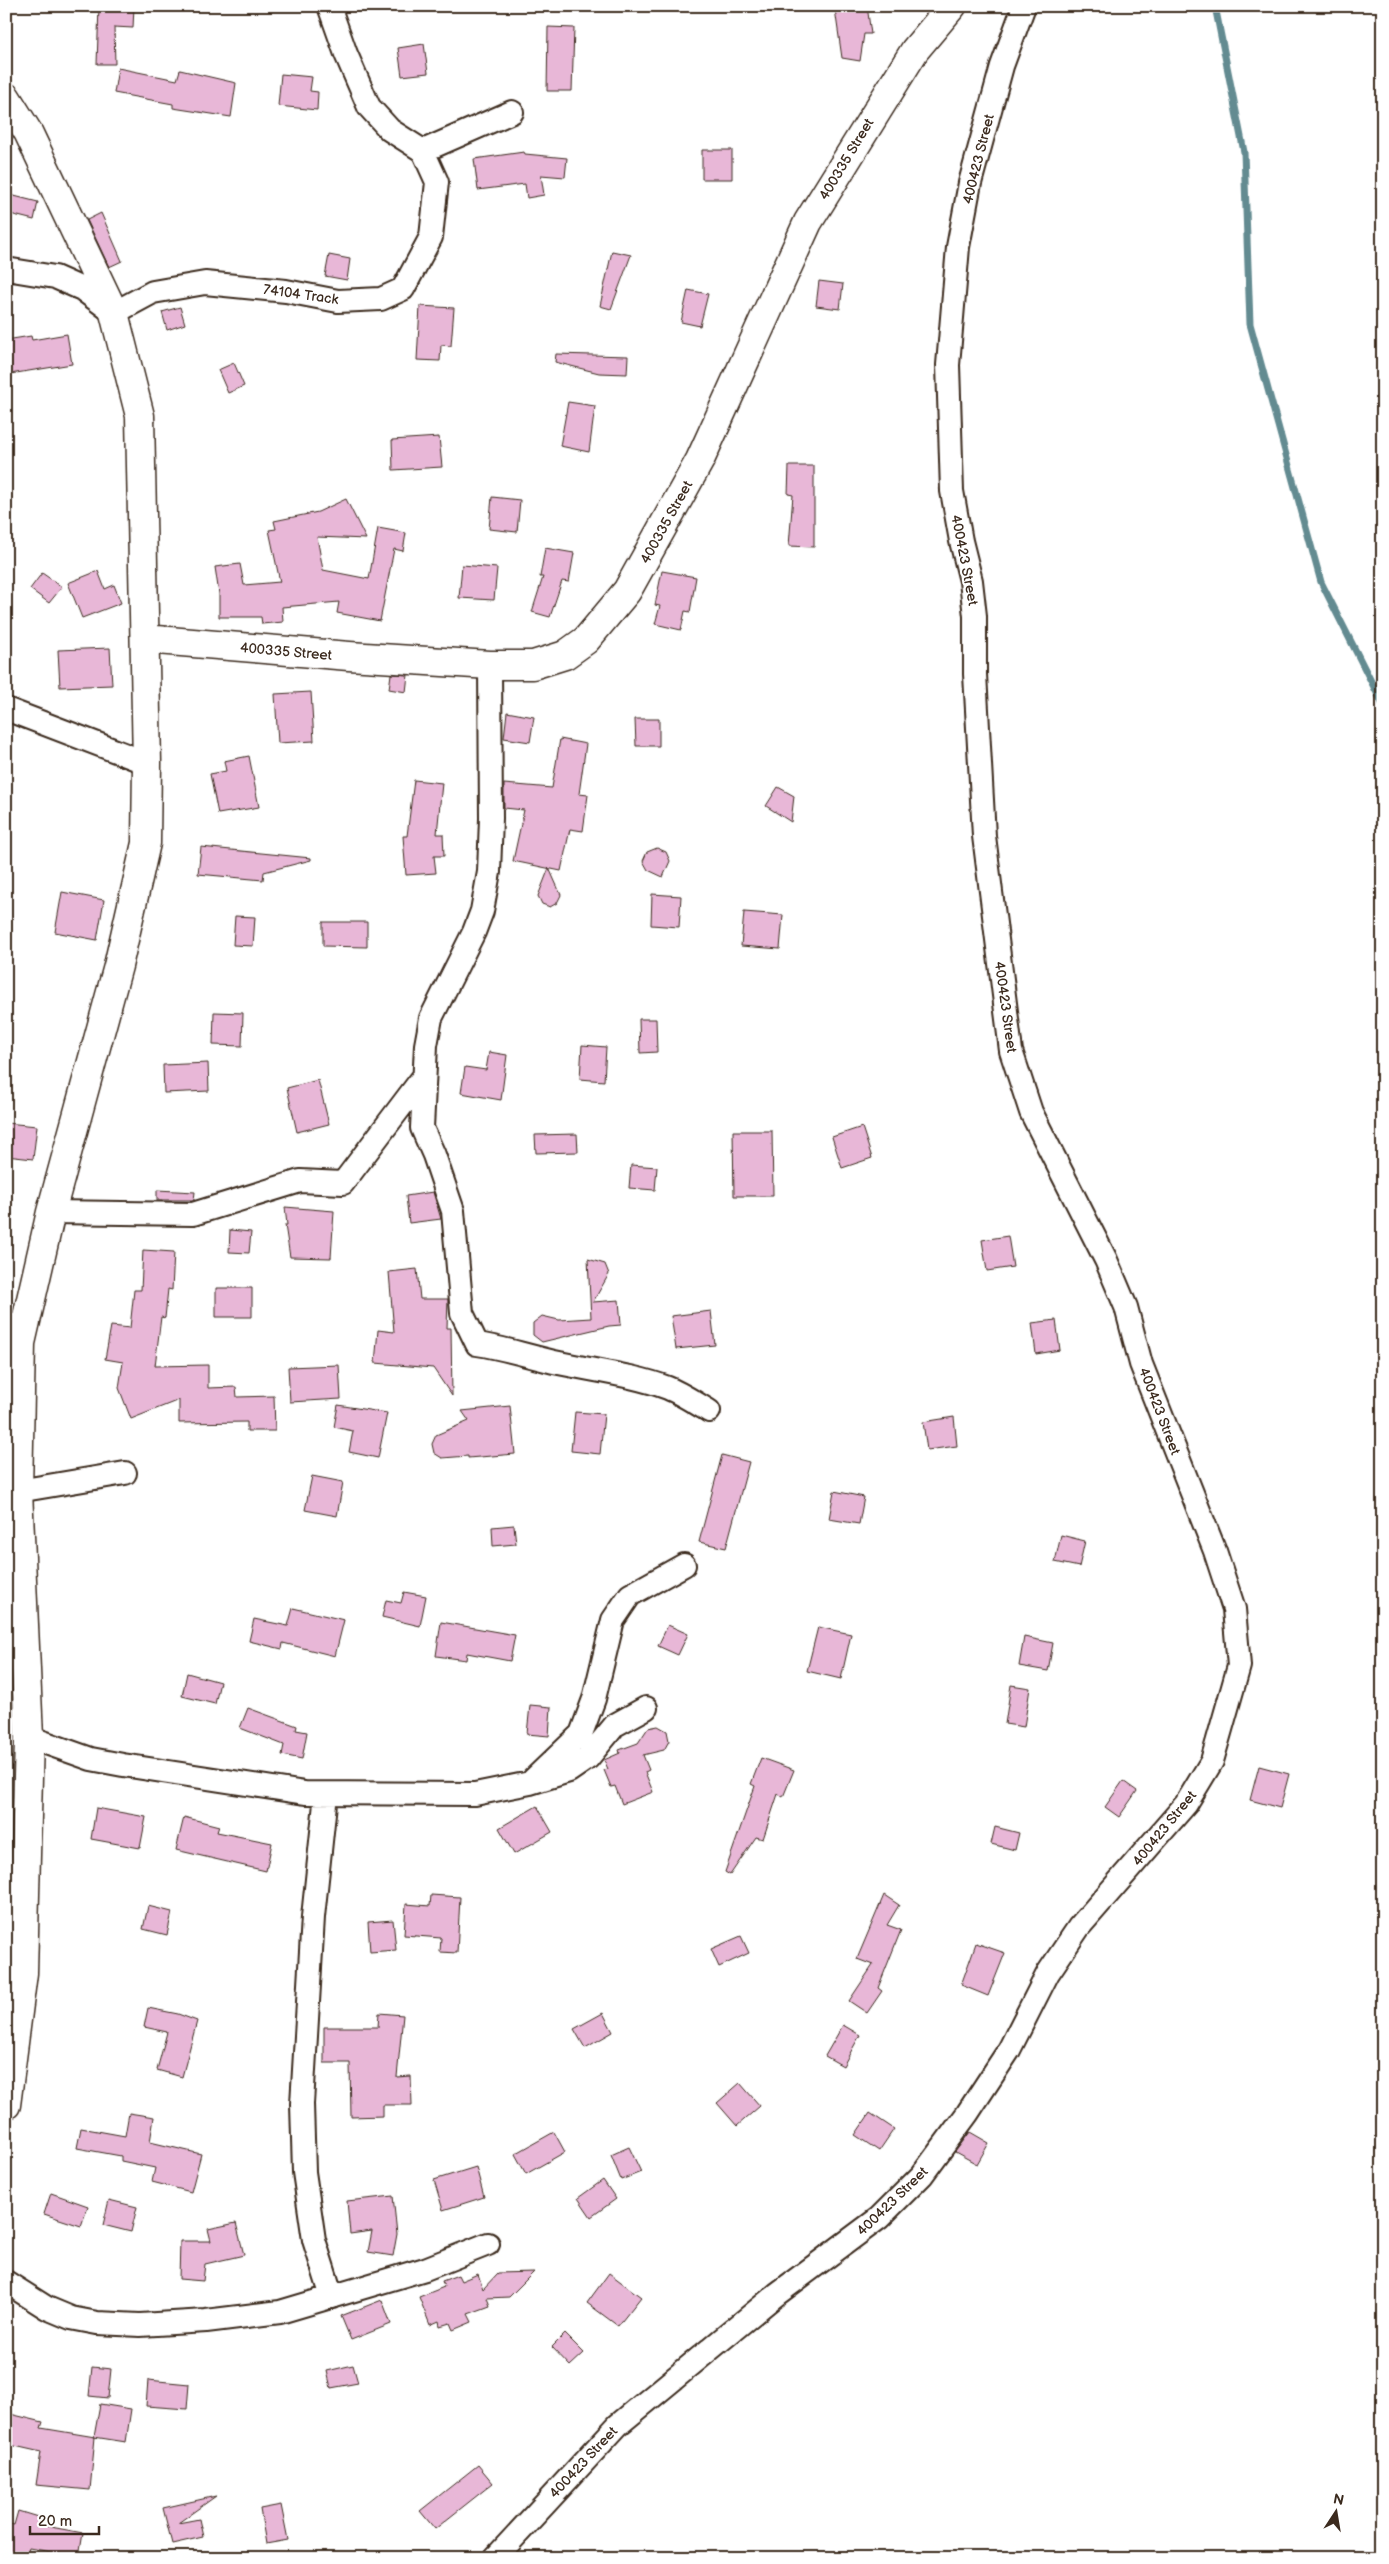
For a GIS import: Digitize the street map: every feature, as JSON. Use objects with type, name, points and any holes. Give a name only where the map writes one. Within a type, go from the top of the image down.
[{"type":"street","points":[[329,6],[346,54],[369,107],[390,130],[423,151],[512,112]]},
{"type":"street","name":"400335 Street","points":[[145,638],[339,656],[490,665],[533,665],[565,655],[586,640],[627,592],[700,460],[808,222],[915,50],[952,6]]},
{"type":"street","name":"400423 Street","points":[[495,2558],[618,2424],[777,2294],[879,2218],[922,2175],[967,2114],[1009,2050],[1048,1973],[1079,1927],[1186,1804],[1212,1761],[1239,1666],[1234,1609],[1215,1551],[1141,1364],[1126,1307],[1106,1260],[1031,1112],[1009,1042],[984,836],[975,674],[975,616],[971,581],[952,492],[948,365],[958,247],[970,183],[1002,66],[1024,6]]},
{"type":"street","points":[[6,97],[28,132],[114,312],[140,416],[148,762],[146,843],[118,966],[51,1212],[14,1332],[18,1491],[29,1737],[23,1973],[6,2105]]},
{"type":"street","name":"74104 Track","points":[[114,312],[153,292],[206,283],[286,291],[338,301],[381,299],[404,289],[431,237],[437,182],[423,151]]},
{"type":"street","points":[[6,269],[55,277],[82,289],[114,312]]},
{"type":"street","points":[[490,665],[491,818],[489,872],[482,911],[477,925],[431,1018],[426,1045],[424,1076],[422,1128],[434,1155],[453,1211],[462,1313],[477,1344],[511,1349],[534,1358],[632,1377],[670,1389],[709,1411]]},
{"type":"street","points":[[6,709],[148,762]]},
{"type":"street","points":[[51,1212],[193,1214],[300,1181],[343,1183],[424,1076]]},
{"type":"street","points":[[18,1491],[125,1473]]},
{"type":"street","points":[[530,1783],[580,1734],[594,1699],[613,1620],[630,1594],[684,1565]]},
{"type":"street","points":[[29,1737],[91,1759],[123,1766],[305,1793],[475,1794],[530,1783],[569,1771],[588,1758],[615,1725],[646,1708]]},
{"type":"street","points":[[326,1794],[313,1917],[302,2104],[304,2172],[314,2240],[332,2297]]},
{"type":"street","points":[[6,2282],[23,2295],[71,2318],[97,2323],[140,2325],[280,2312],[425,2269],[488,2244]]},
{"type":"building","points":[[99,6],[134,6],[133,28],[114,27],[115,64],[97,64]]},
{"type":"building","points":[[867,6],[871,34],[864,34],[860,61],[842,58],[835,9]]},
{"type":"building","points":[[548,27],[574,28],[572,91],[547,91]]},
{"type":"building","points":[[424,44],[428,73],[402,76],[398,48]]},
{"type":"building","points":[[118,68],[177,80],[180,70],[236,83],[231,117],[173,108],[173,104],[114,93]]},
{"type":"building","points":[[281,74],[312,77],[310,91],[318,92],[317,110],[278,106]]},
{"type":"building","points":[[702,150],[732,150],[732,179],[702,179]]},
{"type":"building","points":[[524,152],[525,154],[567,158],[565,177],[541,175],[544,195],[527,198],[525,184],[478,190],[474,159]]},
{"type":"building","points":[[6,194],[38,202],[34,220],[6,213]]},
{"type":"building","points":[[101,213],[122,261],[109,267],[87,220]]},
{"type":"building","points":[[612,251],[631,255],[611,309],[600,306]]},
{"type":"building","points":[[329,255],[350,259],[347,280],[325,276]]},
{"type":"building","points":[[819,281],[843,284],[840,309],[816,306]]},
{"type":"building","points":[[688,290],[708,294],[700,326],[681,322]]},
{"type":"building","points":[[420,306],[454,308],[451,346],[441,345],[440,361],[417,360]]},
{"type":"building","points":[[180,307],[185,324],[167,330],[162,312]]},
{"type":"building","points":[[67,334],[72,364],[10,374],[6,340],[31,336],[32,340]]},
{"type":"building","points":[[556,354],[628,356],[627,374],[599,373],[555,362]]},
{"type":"building","points":[[234,363],[244,386],[228,393],[218,370]]},
{"type":"building","points":[[568,402],[595,406],[589,452],[560,446]]},
{"type":"building","points":[[439,437],[442,467],[393,470],[392,440]]},
{"type":"building","points":[[789,466],[814,466],[814,547],[789,546],[793,495],[788,494]]},
{"type":"building","points":[[492,497],[520,500],[517,532],[489,529]]},
{"type":"building","points":[[346,499],[366,539],[317,537],[323,570],[369,579],[378,528],[406,533],[403,551],[394,549],[380,621],[337,613],[339,602],[282,607],[283,622],[262,624],[261,617],[219,617],[219,594],[215,567],[240,564],[244,585],[280,582],[269,530],[276,529],[274,521],[318,512]]},
{"type":"building","points":[[545,548],[574,553],[569,582],[562,581],[550,617],[532,612],[543,577],[540,577]]},
{"type":"building","points":[[462,565],[497,568],[494,600],[459,598]]},
{"type":"building","points":[[98,571],[105,589],[114,585],[121,603],[82,618],[68,583]]},
{"type":"building","points":[[662,571],[696,577],[690,612],[685,611],[681,630],[655,624],[660,606],[655,605]]},
{"type":"building","points":[[42,573],[62,587],[49,603],[30,589]]},
{"type":"building","points":[[110,648],[112,685],[60,687],[58,650]]},
{"type":"building","points":[[391,674],[408,675],[406,692],[389,689]]},
{"type":"building","points":[[311,692],[314,741],[278,743],[275,694]]},
{"type":"building","points":[[507,712],[534,717],[530,742],[504,738]]},
{"type":"building","points":[[635,719],[659,719],[659,746],[636,746]]},
{"type":"building","points":[[560,739],[586,744],[579,794],[588,795],[583,831],[570,829],[561,871],[513,861],[524,810],[504,808],[504,784],[552,788]]},
{"type":"building","points":[[249,756],[259,807],[218,814],[210,774],[226,771],[224,761]]},
{"type":"building","points":[[414,780],[442,783],[437,834],[443,834],[444,856],[434,856],[436,873],[406,875],[403,836],[407,836]]},
{"type":"building","points":[[778,787],[794,796],[791,822],[766,806]]},
{"type":"building","points":[[201,847],[311,858],[311,860],[264,872],[263,880],[198,874]]},
{"type":"building","points":[[657,848],[666,852],[670,861],[663,877],[648,870],[643,861],[647,852]]},
{"type":"building","points":[[549,868],[561,895],[557,903],[550,907],[542,904],[538,896]]},
{"type":"building","points":[[62,892],[104,900],[97,940],[55,932]]},
{"type":"building","points":[[652,894],[681,896],[679,927],[651,925]]},
{"type":"building","points":[[744,912],[783,915],[780,949],[741,946]]},
{"type":"building","points":[[235,916],[255,917],[253,946],[233,945]]},
{"type":"building","points":[[323,922],[367,922],[367,947],[323,946]]},
{"type":"building","points":[[214,1012],[243,1013],[242,1046],[213,1045]]},
{"type":"building","points":[[639,1019],[656,1019],[657,1052],[640,1053]]},
{"type":"building","points":[[582,1045],[606,1047],[604,1081],[580,1079]]},
{"type":"building","points":[[489,1052],[507,1055],[501,1100],[461,1093],[465,1067],[486,1070]]},
{"type":"building","points":[[208,1063],[209,1091],[164,1093],[163,1065]]},
{"type":"building","points":[[318,1080],[329,1124],[297,1132],[287,1088]]},
{"type":"building","points":[[6,1123],[37,1126],[33,1159],[6,1156]]},
{"type":"building","points":[[862,1127],[872,1158],[842,1168],[832,1137]]},
{"type":"building","points":[[733,1131],[772,1131],[773,1196],[734,1196]]},
{"type":"building","points":[[577,1134],[578,1152],[536,1153],[535,1135]]},
{"type":"building","points":[[631,1165],[657,1167],[655,1190],[629,1188]]},
{"type":"building","points":[[157,1190],[195,1192],[194,1200],[157,1200]]},
{"type":"building","points":[[433,1192],[441,1219],[409,1223],[406,1196]]},
{"type":"building","points":[[285,1207],[334,1211],[331,1258],[290,1257],[285,1225],[287,1225]]},
{"type":"building","points":[[230,1230],[251,1232],[249,1253],[229,1252]]},
{"type":"building","points":[[1008,1236],[1013,1267],[987,1271],[982,1240]]},
{"type":"building","points":[[143,1250],[174,1252],[172,1290],[168,1289],[165,1318],[161,1317],[155,1366],[208,1365],[208,1388],[236,1387],[237,1397],[274,1396],[275,1431],[247,1431],[247,1422],[179,1423],[179,1400],[131,1419],[119,1388],[123,1362],[105,1359],[111,1326],[130,1328],[134,1290],[141,1290]]},
{"type":"building","points":[[588,1259],[605,1264],[609,1274],[593,1302],[619,1300],[621,1325],[609,1326],[542,1342],[533,1335],[533,1323],[542,1316],[559,1320],[591,1318]]},
{"type":"building","points":[[417,1269],[420,1299],[448,1299],[447,1328],[451,1328],[452,1396],[433,1368],[375,1363],[378,1330],[394,1332],[389,1272]]},
{"type":"building","points":[[216,1288],[252,1288],[252,1317],[216,1317]]},
{"type":"building","points":[[711,1311],[715,1345],[676,1349],[671,1316]]},
{"type":"building","points":[[1056,1320],[1060,1350],[1036,1354],[1032,1323]]},
{"type":"building","points":[[339,1365],[341,1399],[290,1402],[288,1367]]},
{"type":"building","points":[[338,1405],[387,1413],[378,1458],[349,1452],[353,1431],[334,1427]]},
{"type":"building","points":[[510,1406],[515,1454],[442,1458],[434,1453],[432,1444],[436,1435],[469,1421],[462,1411]]},
{"type":"building","points":[[575,1412],[604,1414],[600,1454],[571,1451]]},
{"type":"building","points":[[954,1417],[957,1446],[927,1450],[923,1422]]},
{"type":"building","points":[[722,1455],[749,1462],[726,1548],[699,1542]]},
{"type":"building","points":[[312,1476],[343,1482],[337,1516],[305,1510]]},
{"type":"building","points":[[834,1491],[864,1497],[859,1524],[829,1519]]},
{"type":"building","points":[[514,1525],[516,1544],[493,1546],[492,1527]]},
{"type":"building","points":[[1061,1535],[1085,1541],[1079,1567],[1055,1562]]},
{"type":"building","points":[[404,1592],[426,1596],[420,1626],[382,1617],[386,1600],[401,1603]]},
{"type":"building","points":[[293,1608],[344,1620],[335,1656],[283,1643],[282,1649],[249,1641],[254,1619],[288,1626]]},
{"type":"building","points":[[441,1622],[515,1635],[510,1661],[467,1653],[466,1660],[436,1656]]},
{"type":"building","points":[[668,1625],[688,1634],[678,1655],[658,1646]]},
{"type":"building","points":[[818,1627],[851,1634],[841,1679],[807,1671]]},
{"type":"building","points":[[1024,1637],[1053,1643],[1048,1671],[1019,1666]]},
{"type":"building","points":[[187,1673],[220,1682],[215,1704],[182,1696]]},
{"type":"building","points":[[1011,1685],[1030,1688],[1024,1727],[1005,1724]]},
{"type":"building","points":[[530,1705],[551,1707],[549,1736],[527,1734]]},
{"type":"building","points":[[248,1708],[297,1726],[296,1730],[307,1732],[302,1759],[282,1755],[284,1745],[240,1728]]},
{"type":"building","points":[[658,1726],[667,1731],[669,1741],[664,1750],[643,1755],[649,1770],[645,1772],[653,1792],[622,1804],[615,1786],[611,1787],[604,1770],[608,1769],[604,1760],[620,1753],[619,1750],[638,1743],[648,1728]]},
{"type":"building","points":[[761,1758],[794,1770],[783,1797],[778,1794],[763,1839],[756,1837],[730,1875],[725,1872],[755,1786],[751,1784]]},
{"type":"building","points":[[1259,1766],[1289,1774],[1280,1808],[1250,1800]]},
{"type":"building","points":[[1123,1781],[1137,1791],[1119,1817],[1105,1807]]},
{"type":"building","points":[[537,1806],[552,1832],[514,1854],[499,1828]]},
{"type":"building","points":[[96,1808],[146,1817],[140,1848],[91,1839]]},
{"type":"building","points":[[184,1817],[219,1826],[217,1832],[272,1843],[266,1871],[176,1850]]},
{"type":"building","points":[[995,1827],[1019,1833],[1015,1850],[991,1844]]},
{"type":"building","points":[[431,1895],[460,1897],[457,1953],[440,1952],[441,1938],[404,1935],[406,1904],[430,1906]]},
{"type":"building","points":[[884,1895],[899,1905],[887,1925],[901,1930],[878,1988],[882,1991],[867,2013],[849,2001],[873,1965],[857,1959]]},
{"type":"building","points":[[148,1906],[172,1912],[167,1935],[143,1929]]},
{"type":"building","points":[[393,1920],[396,1950],[370,1952],[368,1922]]},
{"type":"building","points":[[741,1936],[749,1953],[719,1967],[711,1949]]},
{"type":"building","points":[[976,1943],[1005,1953],[988,1996],[961,1985]]},
{"type":"building","points":[[148,2008],[178,2014],[197,2021],[182,2077],[157,2070],[167,2032],[144,2027]]},
{"type":"building","points":[[379,2013],[403,2015],[397,2077],[411,2076],[412,2105],[383,2105],[383,2116],[351,2117],[350,2063],[324,2063],[324,2027],[378,2027]]},
{"type":"building","points":[[603,2013],[613,2032],[585,2048],[574,2029]]},
{"type":"building","points":[[843,2025],[860,2035],[843,2066],[825,2056]]},
{"type":"building","points":[[740,2083],[760,2106],[737,2126],[717,2103]]},
{"type":"building","points":[[129,2113],[154,2117],[150,2142],[201,2154],[191,2192],[152,2182],[155,2168],[121,2161],[121,2156],[77,2148],[81,2128],[125,2136]]},
{"type":"building","points":[[870,2113],[894,2129],[879,2151],[855,2135]]},
{"type":"building","points":[[554,2132],[565,2152],[526,2174],[515,2154]]},
{"type":"building","points":[[970,2132],[989,2143],[977,2164],[955,2152]]},
{"type":"building","points":[[629,2147],[641,2172],[621,2180],[611,2155]]},
{"type":"building","points":[[476,2167],[484,2197],[443,2210],[434,2180]]},
{"type":"building","points":[[603,2180],[616,2199],[591,2217],[578,2198]]},
{"type":"building","points":[[51,2193],[88,2206],[81,2226],[44,2214]]},
{"type":"building","points":[[393,2196],[397,2234],[393,2256],[368,2252],[372,2231],[350,2234],[347,2201]]},
{"type":"building","points":[[109,2200],[137,2207],[131,2232],[103,2225]]},
{"type":"building","points":[[236,2223],[244,2255],[205,2264],[203,2281],[179,2279],[180,2241],[211,2241],[208,2229]]},
{"type":"building","points":[[534,2272],[509,2297],[487,2298],[490,2306],[468,2314],[472,2322],[453,2330],[450,2323],[440,2326],[439,2321],[430,2325],[419,2297],[444,2287],[442,2281],[458,2275],[461,2281],[478,2274],[483,2289],[498,2273]]},
{"type":"building","points":[[609,2273],[641,2297],[618,2326],[587,2303]]},
{"type":"building","points":[[382,2300],[391,2324],[351,2340],[341,2316]]},
{"type":"building","points":[[565,2334],[584,2353],[570,2366],[552,2347]]},
{"type":"building","points":[[353,2365],[358,2383],[331,2388],[327,2371]]},
{"type":"building","points":[[92,2367],[111,2369],[108,2398],[89,2396]]},
{"type":"building","points":[[148,2380],[189,2384],[187,2409],[146,2406]]},
{"type":"building","points":[[100,2404],[131,2409],[126,2442],[94,2437]]},
{"type":"building","points":[[6,2413],[43,2422],[41,2428],[95,2437],[90,2490],[36,2485],[41,2452],[6,2444]]},
{"type":"building","points":[[478,2465],[493,2483],[435,2529],[420,2511]]},
{"type":"building","points":[[216,2496],[178,2523],[199,2519],[203,2537],[172,2544],[163,2508]]},
{"type":"building","points":[[281,2505],[288,2540],[266,2544],[260,2509]]},
{"type":"building","points":[[18,2511],[41,2518],[40,2525],[83,2533],[79,2557],[29,2548],[26,2558],[6,2558],[6,2523],[14,2525]]},
{"type":"waterway","points":[[1215,6],[1244,152],[1250,324],[1321,582],[1383,705]]}]
